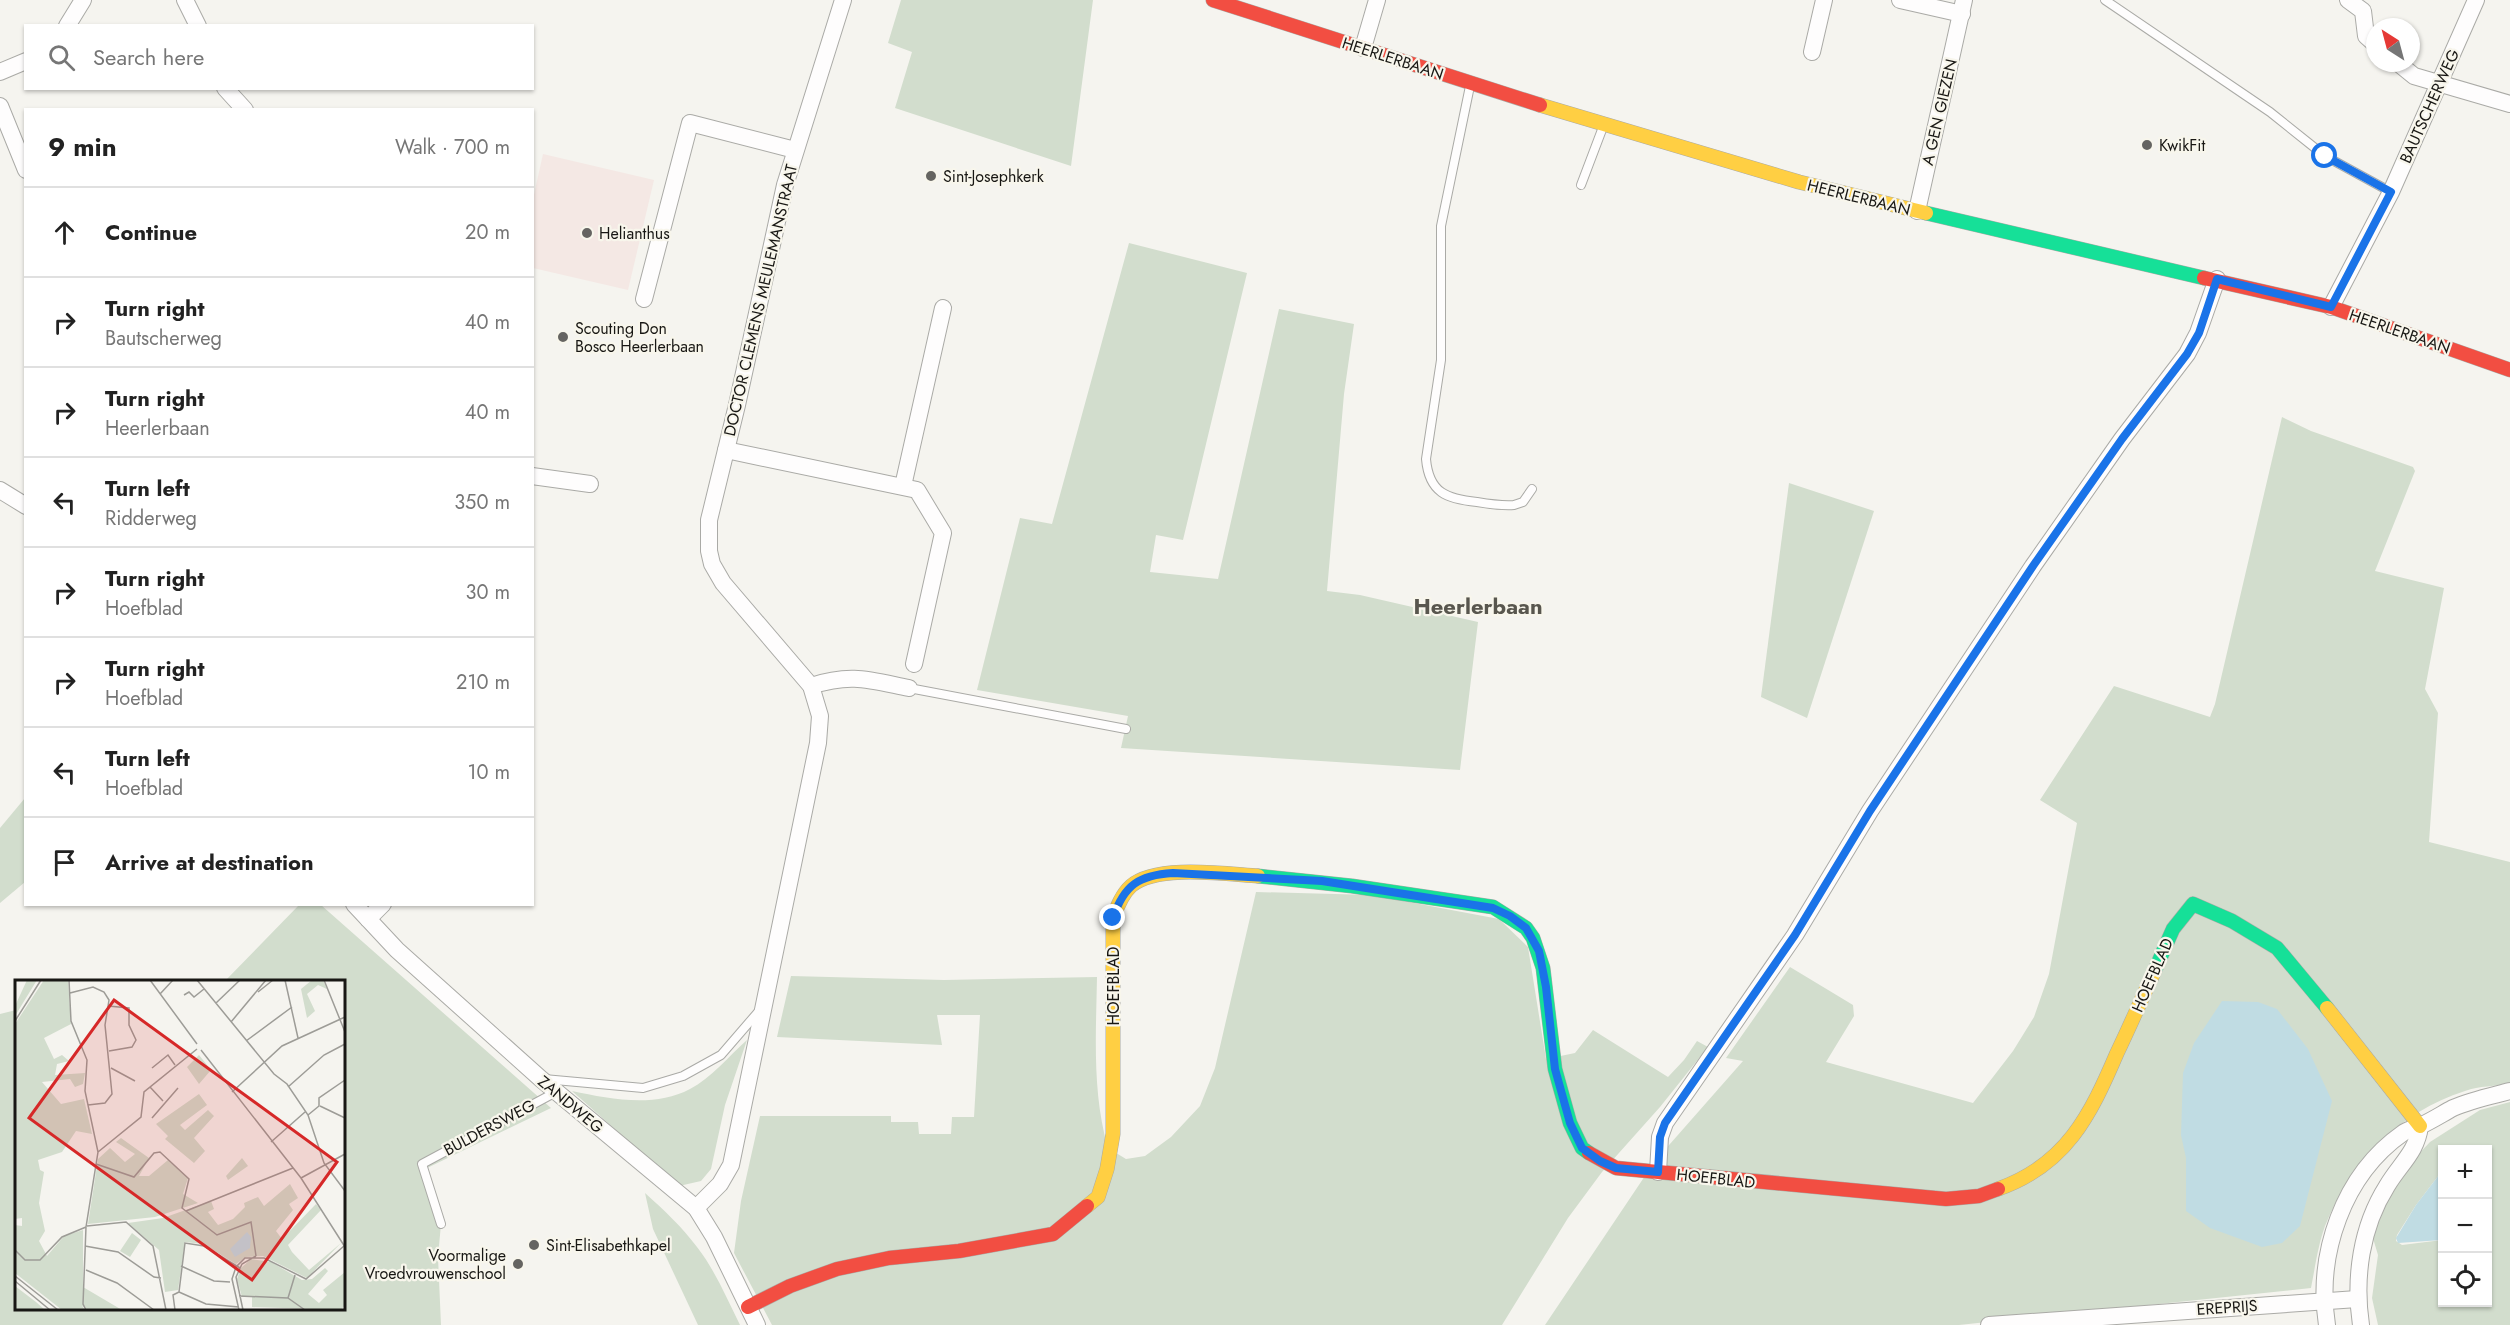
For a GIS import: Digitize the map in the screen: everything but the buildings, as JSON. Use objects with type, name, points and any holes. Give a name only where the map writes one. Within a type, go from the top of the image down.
[{"type":"street","points":[[68,24],[83,0]]},
{"type":"street","points":[[185,0],[197,24]]},
{"type":"street","name":"DOCTOR CLEMENS MEULEMANSTRAAT","points":[[696,1208],[720,1184],[731,1165],[818,743],[820,716],[811,686],[723,583],[712,564],[709,520],[795,150],[843,0]]},
{"type":"street","name":"HEERLERBAAN","points":[[1214,0],[1604,125],[1799,182],[2331,307],[2510,370]]},
{"type":"street","points":[[1363,48],[1377,0]]},
{"type":"street","points":[[1812,52],[1824,0]]},
{"type":"street","name":"A GEN GIEZEN","points":[[1900,0],[1963,7],[1917,211]]},
{"type":"street","points":[[2348,0],[2363,10],[2366,36]]},
{"type":"street","name":"BAUTSCHERWEG","points":[[2331,307],[2391,192],[2476,0]]},
{"type":"street","points":[[0,72],[24,61]]},
{"type":"street","points":[[2409,72],[2414,76],[2510,104]]},
{"type":"street","points":[[227,90],[243,108]]},
{"type":"street","points":[[0,106],[24,165]]},
{"type":"street","name":"DOCTOR CLEMENS MEULEMANSTRAAT","points":[[644,299],[690,123],[795,150]]},
{"type":"street","points":[[1658,1172],[1660,1137],[1665,1123],[1795,935],[1870,811],[2033,566],[2122,439],[2187,354],[2199,333],[2217,279]]},
{"type":"street","points":[[903,486],[943,308]]},
{"type":"street","name":"DOCTOR CLEMENS MEULEMANSTRAAT","points":[[726,450],[917,490],[943,533],[914,664]]},
{"type":"street","points":[[534,476],[590,484]]},
{"type":"street","points":[[0,490],[24,505]]},
{"type":"street","points":[[811,686],[834,679],[858,678],[909,688]]},
{"type":"street","name":"HOEFBLAD","points":[[748,1307],[790,1286],[837,1269],[889,1258],[959,1251],[1053,1234],[1098,1197],[1107,1169],[1113,1134],[1113,918],[1119,902],[1130,886],[1156,874],[1226,874],[1322,881],[1493,908],[1510,916],[1526,928],[1539,951],[1546,987],[1555,1069],[1570,1123],[1582,1148],[1600,1161],[1616,1168],[1946,1199],[1979,1196],[2013,1184],[2043,1167],[2064,1148],[2078,1131],[2098,1097],[2173,928],[2193,904],[2232,921],[2277,948],[2318,996],[2420,1126]]},
{"type":"street","name":"ZANDWEG","points":[[356,906],[397,950],[556,1092],[696,1208],[714,1237],[757,1325]]},
{"type":"street","points":[[368,919],[381,906]]},
{"type":"street","points":[[2327,1325],[2325,1300],[2329,1251],[2346,1201],[2362,1174],[2405,1131],[2420,1126],[2454,1108],[2510,1091]]},
{"type":"street","points":[[2361,1325],[2357,1299],[2360,1262],[2371,1219],[2386,1186],[2419,1141],[2420,1126]]},
{"type":"street","name":"EREPRIJS","points":[[1989,1325],[2357,1299]]},
{"type":"lane","points":[[2105,0],[2270,112],[2325,156],[2391,192]]},
{"type":"lane","points":[[1471,83],[1441,226],[1441,360],[1426,459],[1427,470],[1437,489],[1455,500],[1514,505],[1523,502],[1532,489]]},
{"type":"lane","points":[[1581,185],[1604,125]]},
{"type":"lane","points":[[909,688],[1126,729]]},
{"type":"lane","name":"DOCTOR CLEMENS MEULEMANSTRAAT","points":[[541,1078],[643,1088],[683,1076],[722,1055],[763,1006]]},
{"type":"lane","name":"BULDERSWEG","points":[[441,1224],[422,1164],[556,1092]]},
{"type":"shaded area","name":"Helianthus","points":[[543,154],[654,180],[628,290],[534,268],[534,194]]},
{"type":"green space","points":[[901,0],[1093,0],[1071,166],[895,108],[912,52],[888,43]]},
{"type":"green space","points":[[1129,243],[1247,273],[1183,540],[1156,535],[1150,572],[1218,579],[1279,309],[1354,324],[1344,394],[1327,591],[1360,595],[1478,622],[1460,770],[1121,748],[1128,716],[977,690],[1020,518],[1052,524]]},
{"type":"green space","points":[[2282,417],[2311,431],[2413,467],[2415,471],[2375,571],[2444,588],[2425,689],[2438,713],[2429,842],[2510,862],[2510,1084],[2470,1089],[2441,1100],[2419,1112],[2380,1142],[2349,1181],[2325,1226],[2311,1288],[1959,1325],[1545,1325],[1655,1161],[1743,1061],[1726,1058],[1790,967],[1853,1005],[1854,1016],[1826,1062],[1973,1103],[2013,1051],[2034,1017],[2049,974],[2077,823],[2040,800],[2114,686],[2210,717],[2215,704]]},
{"type":"green space","points":[[1789,483],[1874,511],[1807,718],[1761,697]]},
{"type":"green space","points":[[24,799],[24,883],[0,903],[0,828]]},
{"type":"green space","points":[[1256,892],[1372,895],[1499,919],[1528,947],[1546,1059],[1575,1053],[1593,1030],[1668,1077],[1697,1041],[1708,1047],[1660,1107],[1602,1172],[1568,1218],[1502,1325],[772,1325],[734,1253],[741,1201],[760,1116],[891,1116],[891,1122],[918,1122],[919,1134],[951,1134],[952,1117],[974,1117],[980,1015],[937,1015],[942,1045],[777,1037],[791,976],[944,980],[1097,977],[1097,1085],[1108,1148],[1126,1159],[1145,1156],[1171,1137],[1200,1106],[1215,1068]]},
{"type":"green space","points":[[298,906],[322,906],[551,1108],[423,1170],[441,1224],[438,1257],[441,1325],[0,1325],[0,1014],[15,1010],[15,1310],[345,1310],[345,980],[226,980]]},
{"type":"green space","points":[[747,1040],[725,1105],[711,1169],[701,1181],[679,1186],[572,1091],[632,1100],[676,1095],[705,1079]]},
{"type":"green space","points":[[2510,1102],[2510,1325],[2378,1325],[2372,1298],[2378,1255],[2372,1235],[2385,1203],[2413,1160],[2430,1142],[2480,1110]]},
{"type":"green space","points":[[645,1193],[679,1226],[703,1256],[740,1325],[698,1325],[653,1229]]},
{"type":"water","points":[[2222,1001],[2258,1002],[2277,1009],[2308,1049],[2332,1101],[2300,1226],[2282,1243],[2262,1247],[2210,1228],[2186,1211],[2186,1158],[2181,1135],[2183,1073],[2194,1043]]},
{"type":"water","points":[[2438,1176],[2438,1240],[2398,1243],[2396,1238],[2416,1205]]},
{"type":"traffic: fast","points":[[1926,213],[2204,278]]},
{"type":"traffic: fast","points":[[1258,876],[1352,886],[1493,907],[1526,928],[1533,938],[1543,968],[1555,1069],[1570,1123],[1582,1148],[1589,1153]]},
{"type":"traffic: fast","points":[[2155,970],[2173,929],[2193,904],[2232,921],[2277,948],[2327,1008]]},
{"type":"traffic: slow","points":[[1540,105],[1799,182],[1926,213]]},
{"type":"traffic: slow","points":[[1087,1206],[1098,1197],[1107,1169],[1113,1134],[1113,918],[1120,901],[1131,886],[1142,879],[1157,875],[1210,872],[1258,876]]},
{"type":"traffic: slow","points":[[1998,1189],[2022,1179],[2041,1166],[2073,1136],[2097,1097],[2155,970]]},
{"type":"traffic: slow","points":[[2327,1008],[2420,1126]]},
{"type":"traffic: jam","points":[[1213,0],[1540,105]]},
{"type":"traffic: jam","points":[[2204,278],[2331,307],[2510,370]]},
{"type":"traffic: jam","points":[[1589,1153],[1616,1168],[1946,1199],[1979,1196],[1998,1189]]},
{"type":"traffic: jam","points":[[748,1307],[790,1286],[837,1269],[889,1258],[959,1251],[1053,1234],[1087,1206]]},
{"type":"place","name":"KwikFit","points":[[2147,145]]},
{"type":"place","name":"Sint-Josephkerk","points":[[931,176]]},
{"type":"place","name":"Helianthus","points":[[587,233]]},
{"type":"place","name":"Scouting Don Bosco Heerlerbaan","points":[[563,337]]},
{"type":"place","name":"Sint-Elisabethkapel","points":[[534,1245]]},
{"type":"place","name":"Voormalige Vroedvrouwenschool","points":[[518,1264]]},
{"type":"district","name":"Heerlerbaan","points":[[1478,606]]},
{"type":"route","points":[[1113,918],[1119,902],[1130,886],[1156,874],[1173,873],[1226,874],[1322,881],[1493,908],[1510,916],[1526,928],[1539,951],[1546,987],[1555,1069],[1570,1123],[1582,1148],[1600,1161],[1616,1168],[1658,1172],[1660,1137],[1665,1123],[1795,935],[1870,811],[2033,566],[2122,439],[2187,354],[2199,333],[2217,279],[2331,307],[2391,192],[2325,156]]}]
